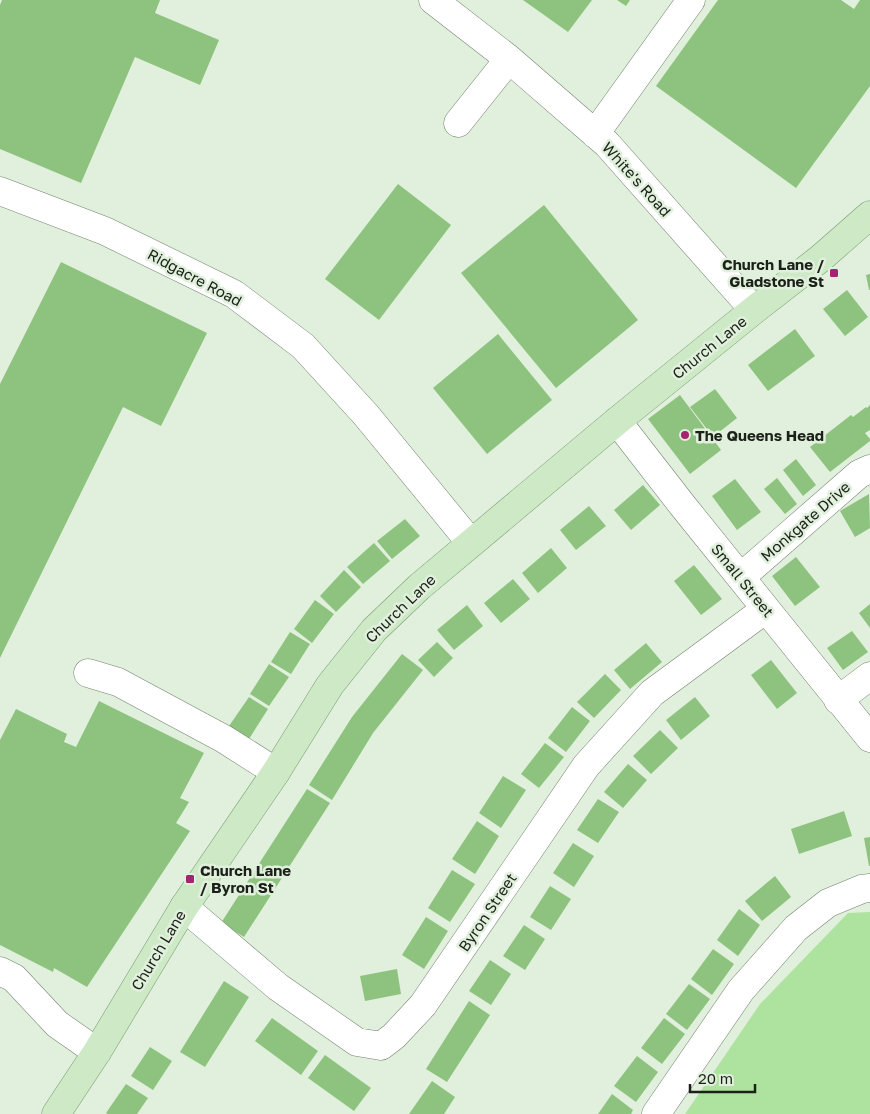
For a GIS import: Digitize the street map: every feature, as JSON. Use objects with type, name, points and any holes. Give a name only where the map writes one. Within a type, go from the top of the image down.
[{"type":"main road","name":"Church Lane","points":[[56,1114],[97,1052],[184,907],[276,772],[330,685],[374,630],[419,587],[471,543],[617,421],[821,258],[870,215]]},
{"type":"street","name":"White's Road","points":[[433,0],[509,59],[607,144],[754,310]]},
{"type":"street","points":[[596,134],[691,0]]},
{"type":"street","points":[[458,124],[509,59]]},
{"type":"street","name":"Ridgacre Road","points":[[2,196],[104,231],[234,294],[304,346],[366,415],[471,543]]},
{"type":"street","name":"Small Street","points":[[617,421],[870,738]]},
{"type":"street","name":"Monkgate Drive","points":[[741,577],[859,474],[870,469]]},
{"type":"street","name":"Byron Street","points":[[184,907],[278,987],[357,1042],[381,1046],[394,1036],[423,1005],[586,766],[652,693],[766,609]]},
{"type":"street","points":[[88,673],[118,682],[224,739],[276,772]]},
{"type":"street","points":[[838,700],[870,676]]},
{"type":"street","points":[[656,1114],[741,990],[796,928],[828,903],[862,889],[870,888]]},
{"type":"street","points":[[0,971],[14,978],[57,1024],[97,1052]]},
{"type":"green space","points":[[870,912],[870,1114],[685,1114],[760,1004],[848,913]]},
{"type":"building","points":[[2,0],[160,0],[155,13],[219,40],[200,85],[135,57],[81,183],[0,149],[0,5]]},
{"type":"building","points":[[523,0],[592,0],[568,32]]},
{"type":"building","points":[[617,0],[630,0],[626,6]]},
{"type":"building","points":[[718,0],[841,0],[854,9],[860,0],[870,0],[870,86],[796,188],[656,86]]},
{"type":"building","points":[[398,184],[451,225],[379,320],[325,279]]},
{"type":"building","points":[[544,205],[638,320],[556,388],[461,273]]},
{"type":"building","points":[[61,262],[207,333],[161,426],[123,407],[0,658],[0,384]]},
{"type":"building","points":[[870,274],[870,290],[869,290],[866,275]]},
{"type":"building","points":[[847,290],[868,317],[845,336],[823,309]]},
{"type":"building","points":[[795,329],[815,356],[768,391],[748,365]]},
{"type":"building","points":[[498,334],[552,400],[487,454],[433,388]]},
{"type":"building","points":[[715,389],[737,418],[713,437],[690,407]]},
{"type":"building","name":"The Queens Head","points":[[680,395],[721,450],[690,474],[648,419]]},
{"type":"building","points":[[870,405],[870,430],[865,433],[870,441],[830,472],[810,447],[851,415],[853,417]]},
{"type":"building","points":[[796,459],[816,485],[803,496],[783,470]]},
{"type":"building","points":[[777,478],[797,504],[785,514],[764,489]]},
{"type":"building","points":[[735,479],[761,512],[737,530],[712,496]]},
{"type":"building","points":[[643,485],[660,505],[631,530],[614,510]]},
{"type":"building","points":[[869,494],[870,528],[855,537],[840,511]]},
{"type":"building","points":[[589,506],[606,526],[576,550],[560,530]]},
{"type":"building","points":[[405,519],[420,536],[392,559],[377,541]]},
{"type":"building","points":[[374,543],[390,561],[363,584],[347,567]]},
{"type":"building","points":[[551,548],[567,568],[538,593],[522,573]]},
{"type":"building","points":[[796,557],[820,587],[795,606],[772,576]]},
{"type":"building","points":[[694,565],[722,599],[701,615],[674,581]]},
{"type":"building","points":[[344,570],[361,587],[336,612],[320,596]]},
{"type":"building","points":[[513,579],[530,599],[501,623],[484,603]]},
{"type":"building","points":[[315,600],[334,614],[312,643],[294,629]]},
{"type":"building","points":[[870,604],[870,628],[859,613]]},
{"type":"building","points":[[467,605],[483,626],[454,650],[437,630]]},
{"type":"building","points":[[852,631],[868,652],[843,670],[827,648]]},
{"type":"building","points":[[290,632],[310,644],[291,674],[271,662]]},
{"type":"building","points":[[437,642],[453,658],[434,677],[418,660]]},
{"type":"building","points":[[646,643],[662,662],[630,689],[614,670]]},
{"type":"building","points":[[402,654],[423,670],[373,733],[332,800],[309,785],[352,717]]},
{"type":"building","points":[[771,660],[797,693],[777,709],[751,675]]},
{"type":"building","points":[[269,664],[289,677],[269,706],[250,694]]},
{"type":"building","points":[[605,674],[621,690],[594,718],[577,702]]},
{"type":"building","points":[[249,697],[268,709],[249,739],[229,726]]},
{"type":"building","points":[[695,697],[710,716],[681,740],[666,720]]},
{"type":"building","points":[[99,701],[204,753],[180,798],[189,802],[176,823],[190,831],[87,987],[54,968],[53,972],[0,945],[0,740],[16,709],[67,734],[64,742],[76,747]]},
{"type":"building","points":[[572,707],[590,721],[566,752],[548,738]]},
{"type":"building","points":[[660,730],[678,748],[651,774],[633,756]]},
{"type":"building","points":[[545,743],[564,757],[539,788],[521,774]]},
{"type":"building","points":[[628,764],[647,780],[623,808],[604,792]]},
{"type":"building","points":[[503,776],[526,790],[501,828],[479,813]]},
{"type":"building","points":[[307,789],[330,803],[244,937],[221,923]]},
{"type":"building","points":[[598,799],[619,812],[598,843],[577,830]]},
{"type":"building","points":[[844,811],[852,836],[799,854],[791,829]]},
{"type":"building","points":[[477,821],[499,836],[475,874],[452,859]]},
{"type":"building","points":[[870,837],[870,866],[869,866],[864,838]]},
{"type":"building","points":[[573,843],[594,856],[574,887],[553,873]]},
{"type":"building","points":[[452,870],[475,884],[450,922],[428,908]]},
{"type":"building","points":[[775,876],[791,897],[762,921],[745,901]]},
{"type":"building","points":[[550,886],[571,899],[551,930],[530,917]]},
{"type":"building","points":[[739,909],[760,925],[738,956],[717,940]]},
{"type":"building","points":[[426,917],[448,931],[424,969],[402,955]]},
{"type":"building","points":[[524,925],[545,939],[525,970],[503,956]]},
{"type":"building","points":[[713,949],[734,964],[712,995],[691,979]]},
{"type":"building","points":[[490,960],[511,974],[491,1005],[469,991]]},
{"type":"building","points":[[397,969],[401,994],[365,1001],[360,976]]},
{"type":"building","points":[[224,981],[249,997],[205,1067],[180,1052]]},
{"type":"building","points":[[689,984],[710,999],[687,1030],[666,1014]]},
{"type":"building","points":[[469,1001],[490,1015],[447,1082],[426,1069]]},
{"type":"building","points":[[272,1018],[318,1051],[301,1075],[255,1041]]},
{"type":"building","points":[[664,1018],[685,1034],[662,1064],[641,1048]]},
{"type":"building","points":[[150,1047],[172,1061],[153,1090],[131,1076]]},
{"type":"building","points":[[325,1055],[371,1088],[354,1111],[308,1078]]},
{"type":"building","points":[[637,1056],[658,1072],[636,1102],[614,1086]]},
{"type":"building","points":[[432,1081],[455,1097],[444,1114],[409,1114]]},
{"type":"building","points":[[126,1084],[148,1098],[137,1114],[106,1113]]},
{"type":"building","points":[[612,1094],[633,1110],[631,1114],[598,1114]]},
{"type":"place","name":"Church Lane / Gladstone St","points":[[834,273]]},
{"type":"place","name":"The Queens Head","points":[[685,435]]},
{"type":"place","name":"Church Lane / Byron St","points":[[190,879]]}]
